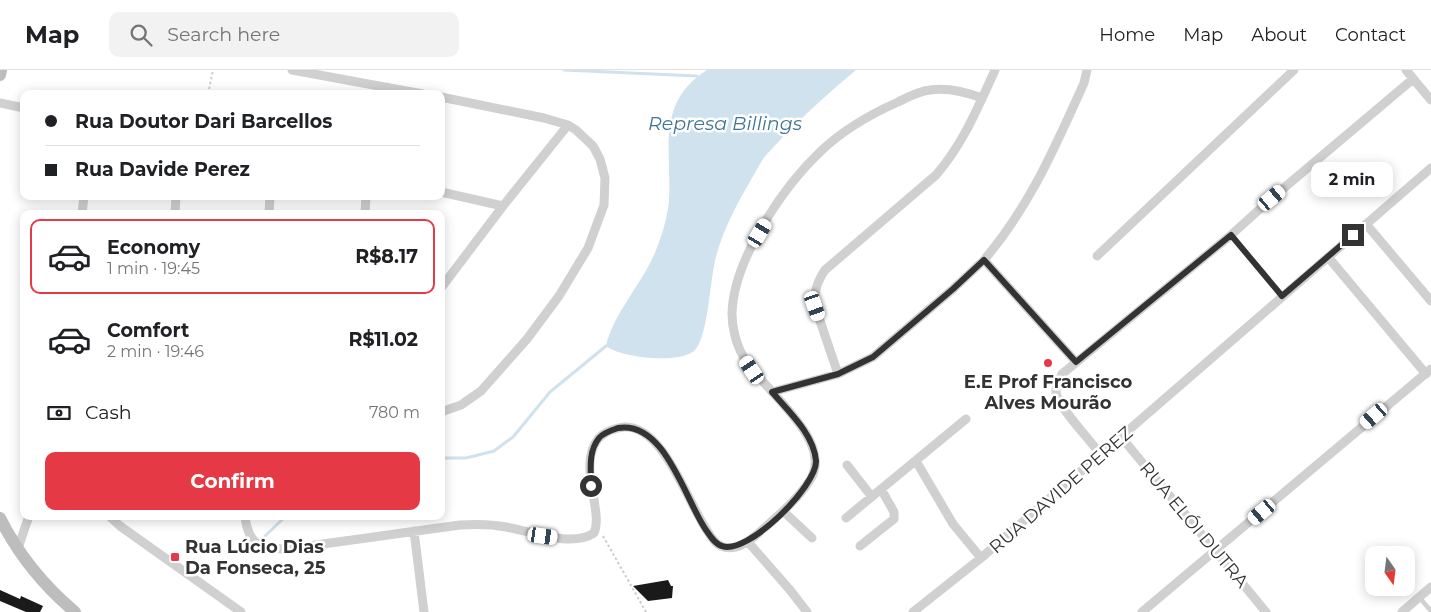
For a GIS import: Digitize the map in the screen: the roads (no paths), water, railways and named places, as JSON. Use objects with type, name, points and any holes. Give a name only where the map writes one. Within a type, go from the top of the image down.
[{"type":"street","points":[[0,75],[1,70]]},
{"type":"street","points":[[292,70],[401,90]]},
{"type":"street","points":[[838,374],[815,306],[814,294],[817,282],[832,263],[936,175],[952,157],[995,70]]},
{"type":"street","points":[[772,392],[838,374],[873,357],[984,260],[1024,207],[1050,160],[1084,83],[1087,70]]},
{"type":"street","points":[[1097,256],[1294,70]]},
{"type":"street","points":[[1406,70],[1431,100]]},
{"type":"street","points":[[1101,455],[1062,405],[1056,393],[1057,384],[1062,374],[1231,235],[1413,79]]},
{"type":"street","points":[[246,520],[247,529],[256,543],[272,549],[287,549],[453,526],[483,524],[571,539],[590,535],[594,533],[597,525],[591,486],[590,462],[593,447],[600,436],[613,429],[626,427],[639,429],[651,437],[661,449],[700,521],[713,539],[721,546],[730,548],[738,547],[748,542],[784,511],[809,482],[815,472],[816,460],[813,448],[804,431],[742,355],[733,325],[733,298],[739,275],[750,250],[787,188],[822,150],[862,120],[892,105],[930,90],[961,91],[982,98]]},
{"type":"street","points":[[445,98],[544,118],[568,125],[593,146],[600,159],[605,178],[604,206],[588,248],[559,296],[527,339],[495,377],[481,391],[461,405],[445,411]]},
{"type":"street","points":[[0,103],[20,107]]},
{"type":"street","points":[[445,283],[568,125]]},
{"type":"street","name":"RUA DAVIDE PEREZ","points":[[913,612],[982,558],[1122,438],[1282,296],[1431,168]]},
{"type":"street","points":[[445,193],[503,206]]},
{"type":"street","points":[[1366,224],[1431,301]]},
{"type":"street","points":[[1142,612],[1428,371],[1328,258]]},
{"type":"street","points":[[984,260],[1076,362]]},
{"type":"street","points":[[846,518],[966,419]]},
{"type":"street","name":"RUA ELÓI DUTRA","points":[[1122,438],[1266,612]]},
{"type":"street","points":[[916,461],[952,524],[982,558]]},
{"type":"street","points":[[847,465],[872,497]]},
{"type":"street","points":[[860,546],[894,519],[895,516],[881,489]]},
{"type":"street","points":[[784,511],[812,538]]},
{"type":"street","points":[[0,518],[18,548],[40,578],[75,612]]},
{"type":"street","points":[[18,548],[28,520]]},
{"type":"street","points":[[113,520],[240,612]]},
{"type":"street","points":[[414,531],[424,612]]},
{"type":"street","points":[[748,542],[807,612]]},
{"type":"street","points":[[1402,612],[1431,587]]},
{"type":"lane","points":[[1231,235],[1282,296]]},
{"type":"lane","points":[[1419,597],[1431,611]]},
{"type":"water","name":"Represa Billings","points":[[707,70],[856,70],[800,120],[759,165],[722,239],[713,270],[703,331],[696,349],[689,354],[679,357],[666,358],[625,354],[606,346],[616,320],[653,258],[663,229],[669,200],[669,146],[673,112],[680,97],[691,83]]},
{"type":"waterway","points":[[564,70],[697,76]]},
{"type":"waterway","points":[[445,458],[466,458],[494,451],[513,437],[550,392],[606,346]]},
{"type":"waterway","points":[[265,536],[282,520]]},
{"type":"place","name":"E.E Prof Francisco Alves Mourão","points":[[1048,363]]},
{"type":"place","name":"Rua Lúcio Dias Da Fonseca, 25","points":[[175,557]]}]
